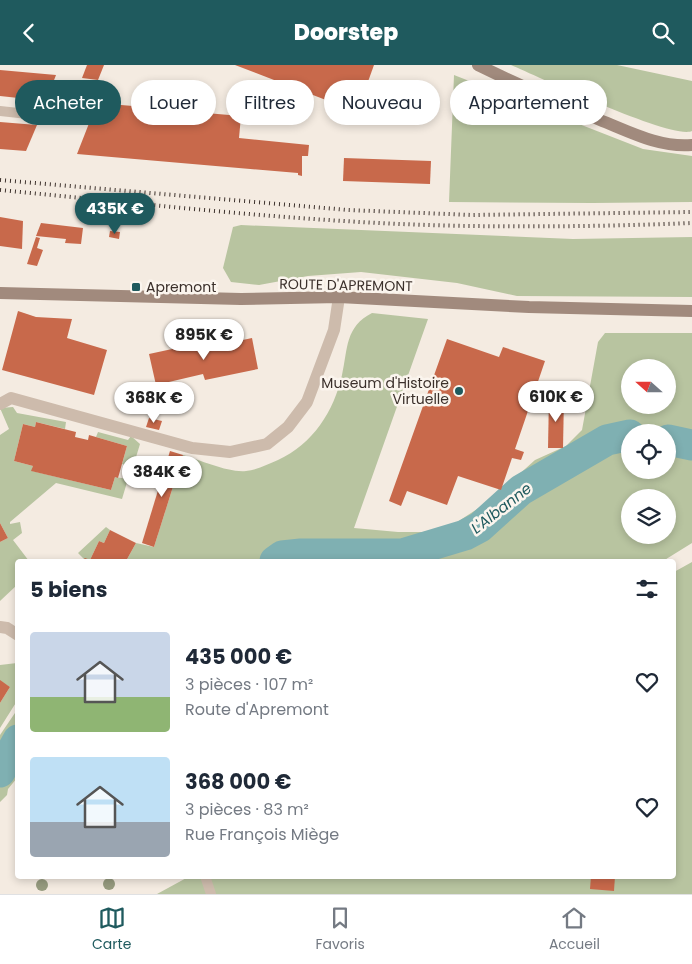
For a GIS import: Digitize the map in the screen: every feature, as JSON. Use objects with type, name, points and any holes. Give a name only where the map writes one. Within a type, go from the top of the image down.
[{"type":"main road","points":[[478,65],[547,98],[639,136],[662,143],[680,146],[692,145]]},
{"type":"main road","name":"ROUTE D'APREMONT","points":[[0,293],[241,299],[339,297],[529,307],[692,311]]},
{"type":"street","points":[[0,404],[12,398],[192,447],[230,452],[267,444],[288,427],[307,402],[334,330],[339,297]]},
{"type":"street","points":[[0,627],[7,628],[15,633]]},
{"type":"lane","points":[[0,111],[15,113]]},
{"type":"lane","points":[[206,879],[211,894]]},
{"type":"green space","points":[[511,65],[617,65],[692,81],[692,131],[680,131],[659,126],[607,107],[607,80],[544,80]]},
{"type":"green space","points":[[454,75],[467,80],[454,80]]},
{"type":"green space","points":[[452,125],[582,125],[643,149],[692,156],[692,202],[449,202]]},
{"type":"green space","points":[[241,225],[573,239],[692,237],[692,297],[517,296],[457,283],[361,272],[308,276],[259,285],[231,282],[223,268],[233,227]]},
{"type":"green space","points":[[372,313],[428,319],[354,528],[398,532],[423,532],[451,526],[488,502],[535,460],[566,446],[582,430],[598,342],[605,333],[692,333],[692,543],[666,559],[127,559],[136,543],[154,547],[183,455],[231,470],[250,470],[278,460],[302,445],[312,436],[334,401],[352,332],[363,319]]},
{"type":"green space","points":[[13,407],[17,413],[66,422],[65,429],[36,422],[35,427],[23,424],[14,461],[33,466],[32,471],[111,490],[115,477],[128,479],[122,499],[56,483],[10,522],[10,524],[20,522],[22,533],[13,540],[27,559],[15,559],[15,587],[0,601],[0,542],[8,538],[0,523],[0,435],[9,429],[0,408]]},
{"type":"green space","points":[[98,432],[128,440],[131,436],[140,444],[133,467],[122,464],[127,446],[96,437]]},
{"type":"green space","points":[[106,527],[110,530],[104,543],[99,541],[90,559],[84,559],[78,553]]},
{"type":"green space","points":[[692,562],[692,894],[157,894],[184,879],[676,879],[676,571]]},
{"type":"green space","points":[[15,663],[15,704],[0,728],[0,703],[10,687],[0,681],[0,665]]},
{"type":"green space","points":[[15,713],[15,780],[8,789],[7,795],[0,802],[0,735]]},
{"type":"building","points":[[87,65],[104,65],[98,80],[82,78]]},
{"type":"building","points":[[235,65],[374,65],[369,80],[324,80],[324,99],[314,95],[314,80],[274,80]]},
{"type":"building","points":[[0,70],[56,75],[54,80],[15,80],[15,98],[0,96]]},
{"type":"building","points":[[121,105],[131,106],[131,125],[216,125],[216,114],[226,115],[226,125],[240,125],[239,138],[309,145],[308,156],[302,156],[302,176],[298,175],[298,173],[77,154],[88,125],[121,125]]},
{"type":"building","points":[[0,122],[15,123],[15,125],[37,125],[26,151],[0,149]]},
{"type":"building","points":[[344,158],[431,161],[430,184],[343,181]]},
{"type":"building","points":[[0,217],[23,221],[22,249],[0,246]]},
{"type":"building","points":[[41,223],[83,228],[81,244],[65,243],[66,239],[36,236]]},
{"type":"building","points":[[110,231],[120,232],[119,239],[109,237]]},
{"type":"building","points":[[36,237],[40,238],[37,248],[43,250],[37,266],[27,264]]},
{"type":"building","points":[[18,311],[36,317],[72,319],[67,338],[107,350],[94,395],[2,370]]},
{"type":"building","points":[[252,338],[258,369],[205,380],[203,374],[156,385],[149,354],[200,343],[201,349]]},
{"type":"building","points":[[447,339],[499,357],[503,347],[545,361],[515,449],[524,452],[521,460],[512,458],[501,490],[458,476],[447,505],[407,491],[401,506],[389,501]]},
{"type":"building","points":[[549,397],[564,397],[563,448],[548,448]]},
{"type":"building","points":[[149,418],[162,421],[159,430],[146,427]]},
{"type":"building","points":[[36,422],[76,432],[75,437],[88,440],[89,435],[127,446],[118,478],[115,477],[111,490],[31,471],[33,466],[14,461],[23,424],[35,427]]},
{"type":"building","points":[[170,451],[183,455],[154,547],[142,543]]},
{"type":"building","points":[[0,523],[8,538],[0,542]]},
{"type":"building","points":[[110,530],[136,543],[127,559],[90,559],[99,541],[104,543]]},
{"type":"building","points":[[0,680],[10,687],[0,703]]},
{"type":"building","points":[[591,879],[615,879],[614,891],[590,889]]},
{"type":"waterway","name":"L'Albanne","points":[[278,559],[282,556],[301,554],[402,554],[465,535],[480,527],[521,490],[607,440],[621,437]]},
{"type":"waterway","name":"L'Albanne","points":[[676,442],[692,445]]},
{"type":"waterway","name":"L'Albanne","points":[[0,772],[15,745]]},
{"type":"railway","points":[[0,180],[348,210],[472,215],[692,212]]},
{"type":"railway","points":[[0,190],[236,213],[354,222],[472,226],[692,223]]},
{"type":"place","name":"Apremont","points":[[136,287]]},
{"type":"place","name":"Museum d'Histoire Virtuelle","points":[[459,391]]}]
